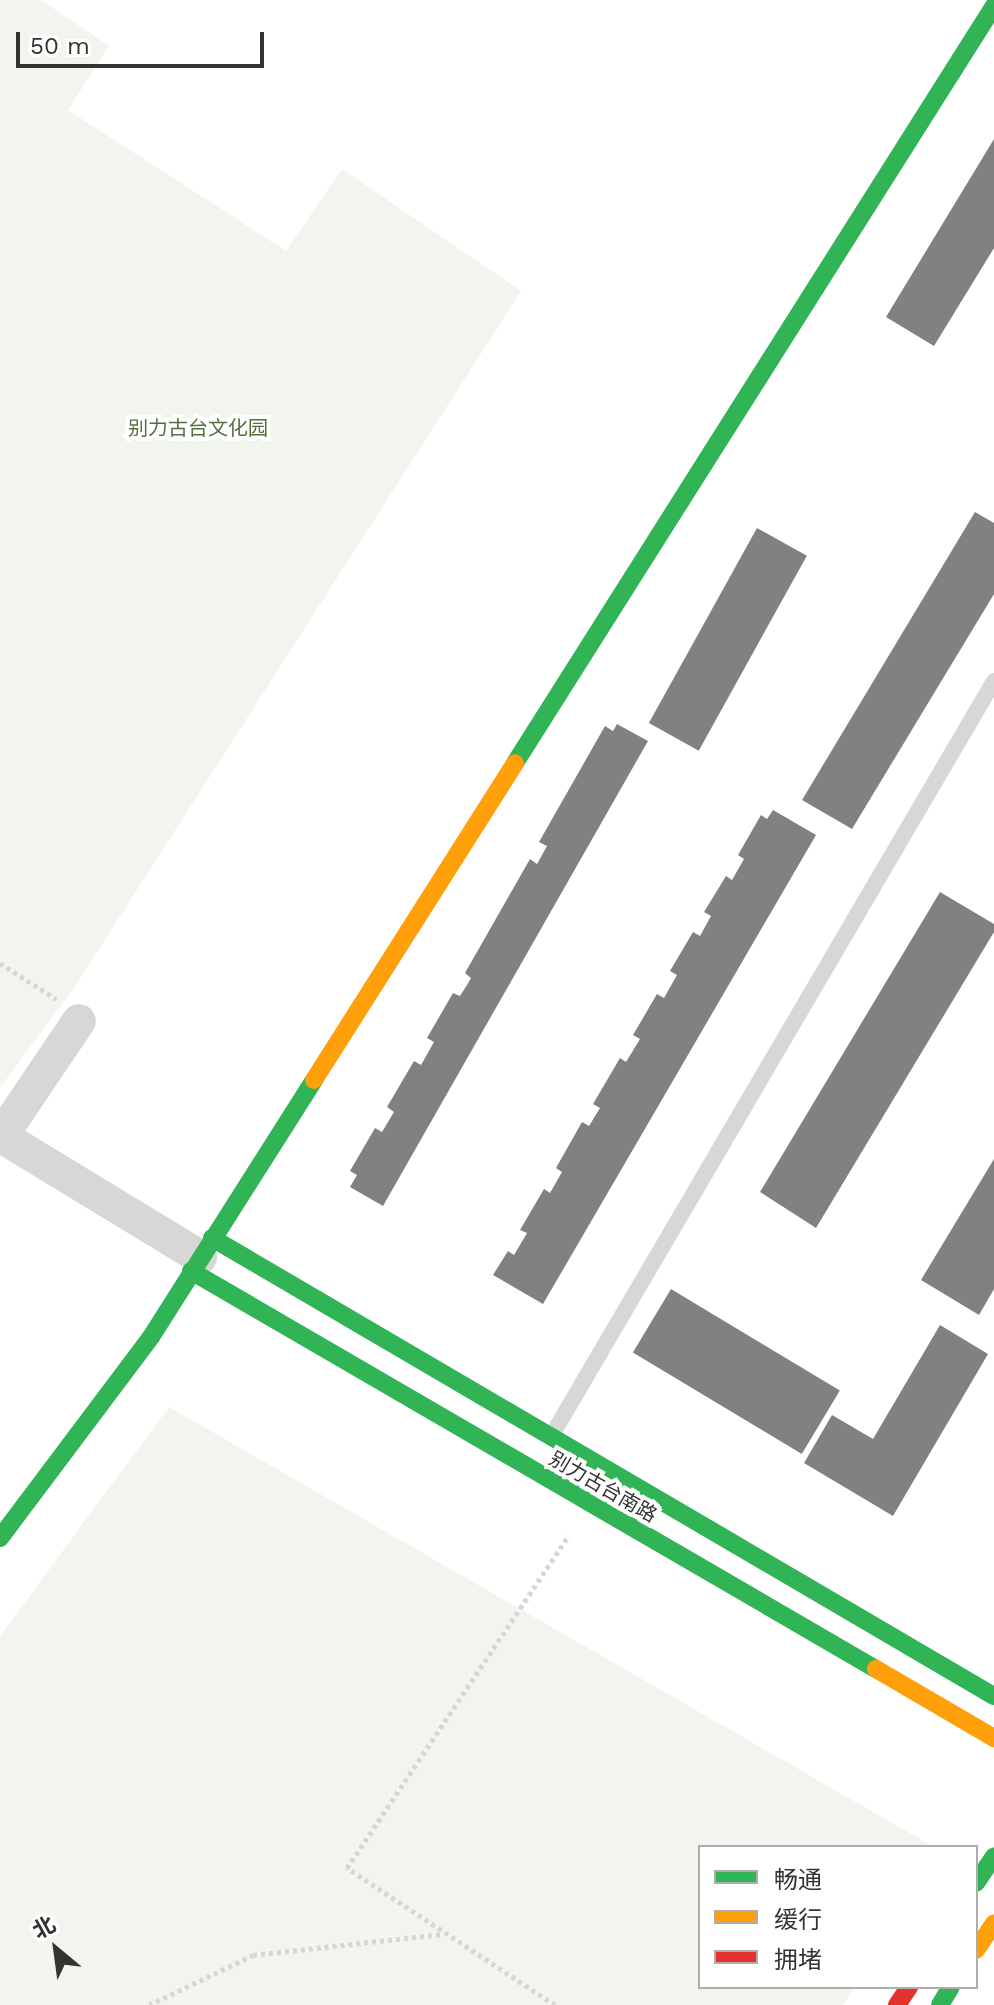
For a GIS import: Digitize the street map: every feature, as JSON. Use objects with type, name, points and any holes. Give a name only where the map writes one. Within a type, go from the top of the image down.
[{"type":"street","points":[[0,1538],[151,1337],[994,6]]},
{"type":"street","points":[[79,1021],[8,1141],[201,1255]]},
{"type":"street","name":"别力古台南路","points":[[201,1255],[551,1437],[994,1696]]},
{"type":"street","name":"别力古台南路","points":[[201,1255],[589,1504],[994,1738]]},
{"type":"street","points":[[978,1880],[994,1856]]},
{"type":"street","points":[[978,1947],[994,1923]]},
{"type":"lane","points":[[551,1437],[994,681]]},
{"type":"path","points":[[0,963],[46,990],[79,1021]]},
{"type":"path","points":[[555,2005],[347,1868],[589,1504]]},
{"type":"path","points":[[149,2005],[253,1955],[446,1933]]},
{"type":"green space","name":"别力古台文化园","points":[[0,0],[41,0],[109,46],[68,110],[286,251],[342,169],[521,291],[74,988],[0,1088]]},
{"type":"green space","points":[[169,1407],[931,1845],[698,1845],[698,1989],[854,1989],[843,2005],[0,2005],[0,1636]]},
{"type":"building","points":[[994,139],[994,248],[934,346],[886,317]]},
{"type":"building","points":[[975,512],[994,523],[994,594],[852,829],[802,800]]},
{"type":"building","points":[[757,528],[807,556],[699,751],[649,723]]},
{"type":"building","points":[[617,724],[648,741],[383,1206],[350,1187],[357,1175],[350,1171],[375,1128],[382,1132],[394,1112],[387,1107],[414,1061],[421,1065],[434,1042],[427,1038],[453,993],[460,996],[467,985],[471,978],[465,973],[530,859],[537,864],[547,846],[539,842],[605,726],[613,731]]},
{"type":"building","points":[[773,810],[816,835],[543,1304],[493,1275],[508,1251],[514,1255],[527,1233],[520,1230],[544,1189],[550,1193],[562,1172],[556,1168],[582,1122],[589,1126],[600,1108],[593,1104],[620,1058],[626,1062],[640,1039],[633,1035],[657,994],[664,998],[677,975],[670,971],[693,932],[700,936],[711,916],[704,912],[726,876],[732,880],[744,859],[738,855],[761,815],[767,819]]},
{"type":"building","points":[[940,892],[994,924],[994,932],[816,1228],[760,1192]]},
{"type":"building","points":[[994,1159],[994,1289],[979,1315],[921,1280]]},
{"type":"building","points":[[671,1289],[840,1390],[802,1454],[633,1352]]},
{"type":"building","points":[[940,1325],[988,1354],[893,1516],[804,1463],[832,1415],[873,1439]]},
{"type":"traffic: fast","points":[[515,763],[994,6]]},
{"type":"traffic: fast","points":[[0,1538],[151,1337],[314,1080]]},
{"type":"traffic: fast","points":[[212,1238],[994,1696]]},
{"type":"traffic: fast","points":[[191,1271],[876,1669]]},
{"type":"traffic: fast","points":[[978,1880],[994,1856]]},
{"type":"traffic: fast","points":[[940,2005],[950,1989]]},
{"type":"traffic: slow","points":[[314,1080],[515,763]]},
{"type":"traffic: slow","points":[[876,1669],[994,1738]]},
{"type":"traffic: slow","points":[[978,1947],[994,1923]]},
{"type":"traffic: jam","points":[[897,2005],[908,1989]]}]
